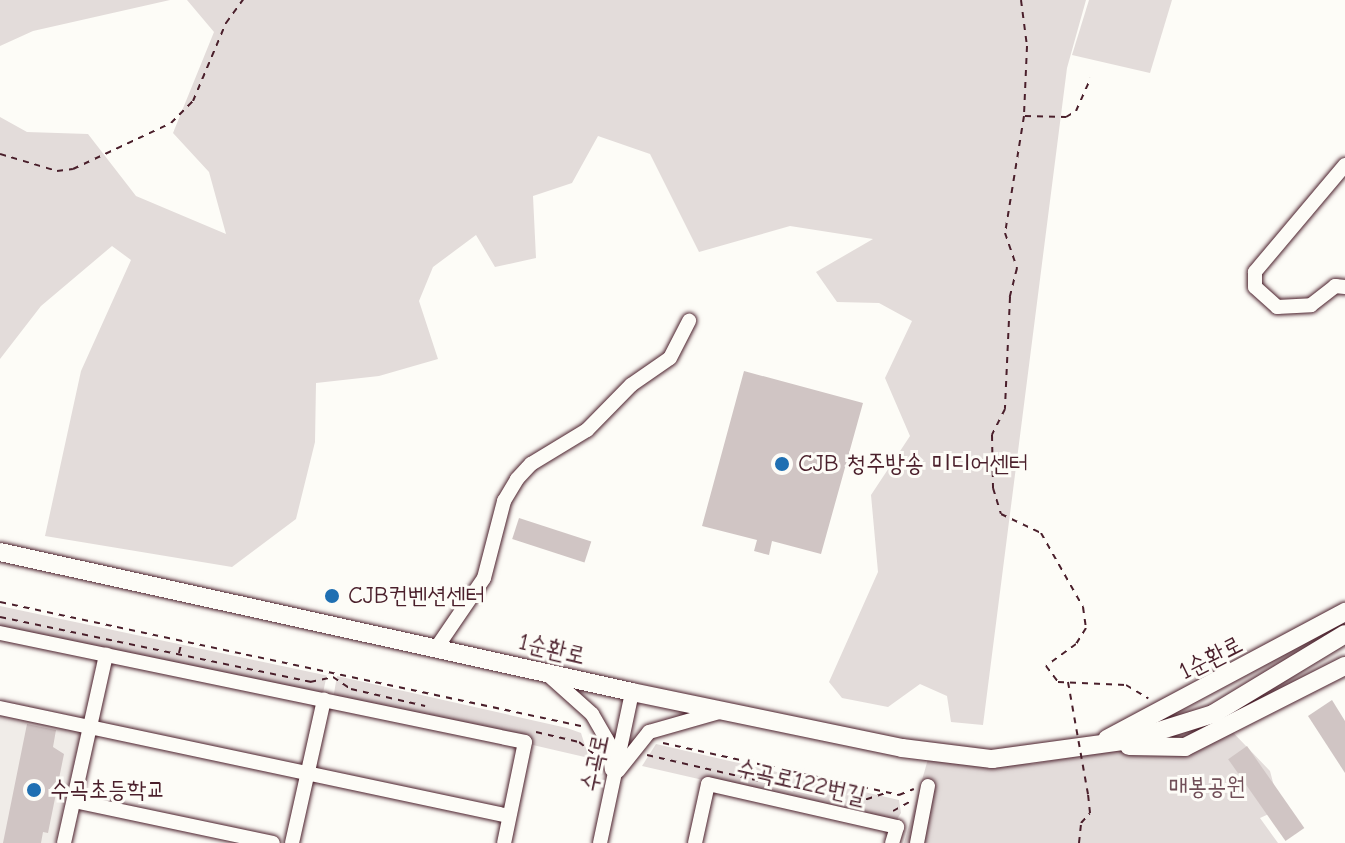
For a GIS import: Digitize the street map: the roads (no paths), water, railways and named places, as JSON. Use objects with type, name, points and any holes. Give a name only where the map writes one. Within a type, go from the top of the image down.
[{"type":"main road","name":"1순환로","points":[[0,552],[723,711],[949,755],[992,759],[1098,745],[1213,714],[1345,634]]},
{"type":"main road","name":"1순환로","points":[[1098,745],[1345,612]]},
{"type":"main road","points":[[1098,745],[1185,747],[1344,669]]},
{"type":"street","points":[[1345,165],[1255,272],[1255,287],[1285,309],[1311,305],[1335,286],[1345,287]]},
{"type":"street","points":[[437,647],[484,578],[504,501],[517,479],[531,464],[587,430],[631,385],[670,358],[689,321]]},
{"type":"street","points":[[6,634],[525,742],[504,843]]},
{"type":"street","points":[[64,843],[106,655]]},
{"type":"street","points":[[545,672],[598,722],[608,742],[614,778]]},
{"type":"street","name":"수곡로","points":[[600,843],[632,692]]},
{"type":"street","points":[[292,843],[324,700]]},
{"type":"street","points":[[0,708],[509,816]]},
{"type":"street","points":[[614,778],[649,732],[723,711]]},
{"type":"street","name":"수곡로122번길","points":[[695,843],[708,784],[897,827],[892,843]]},
{"type":"street","points":[[917,843],[925,785]]},
{"type":"street","points":[[74,801],[273,843]]},
{"type":"place","name":"CJB 청주방송 미디어센터","points":[[782,464]]},
{"type":"place","name":"CJB컨벤션센터","points":[[332,596]]},
{"type":"place","name":"수곡초등학교","points":[[34,790]]},
{"type":"park label","name":"매봉공원","points":[[1207,787]]}]
